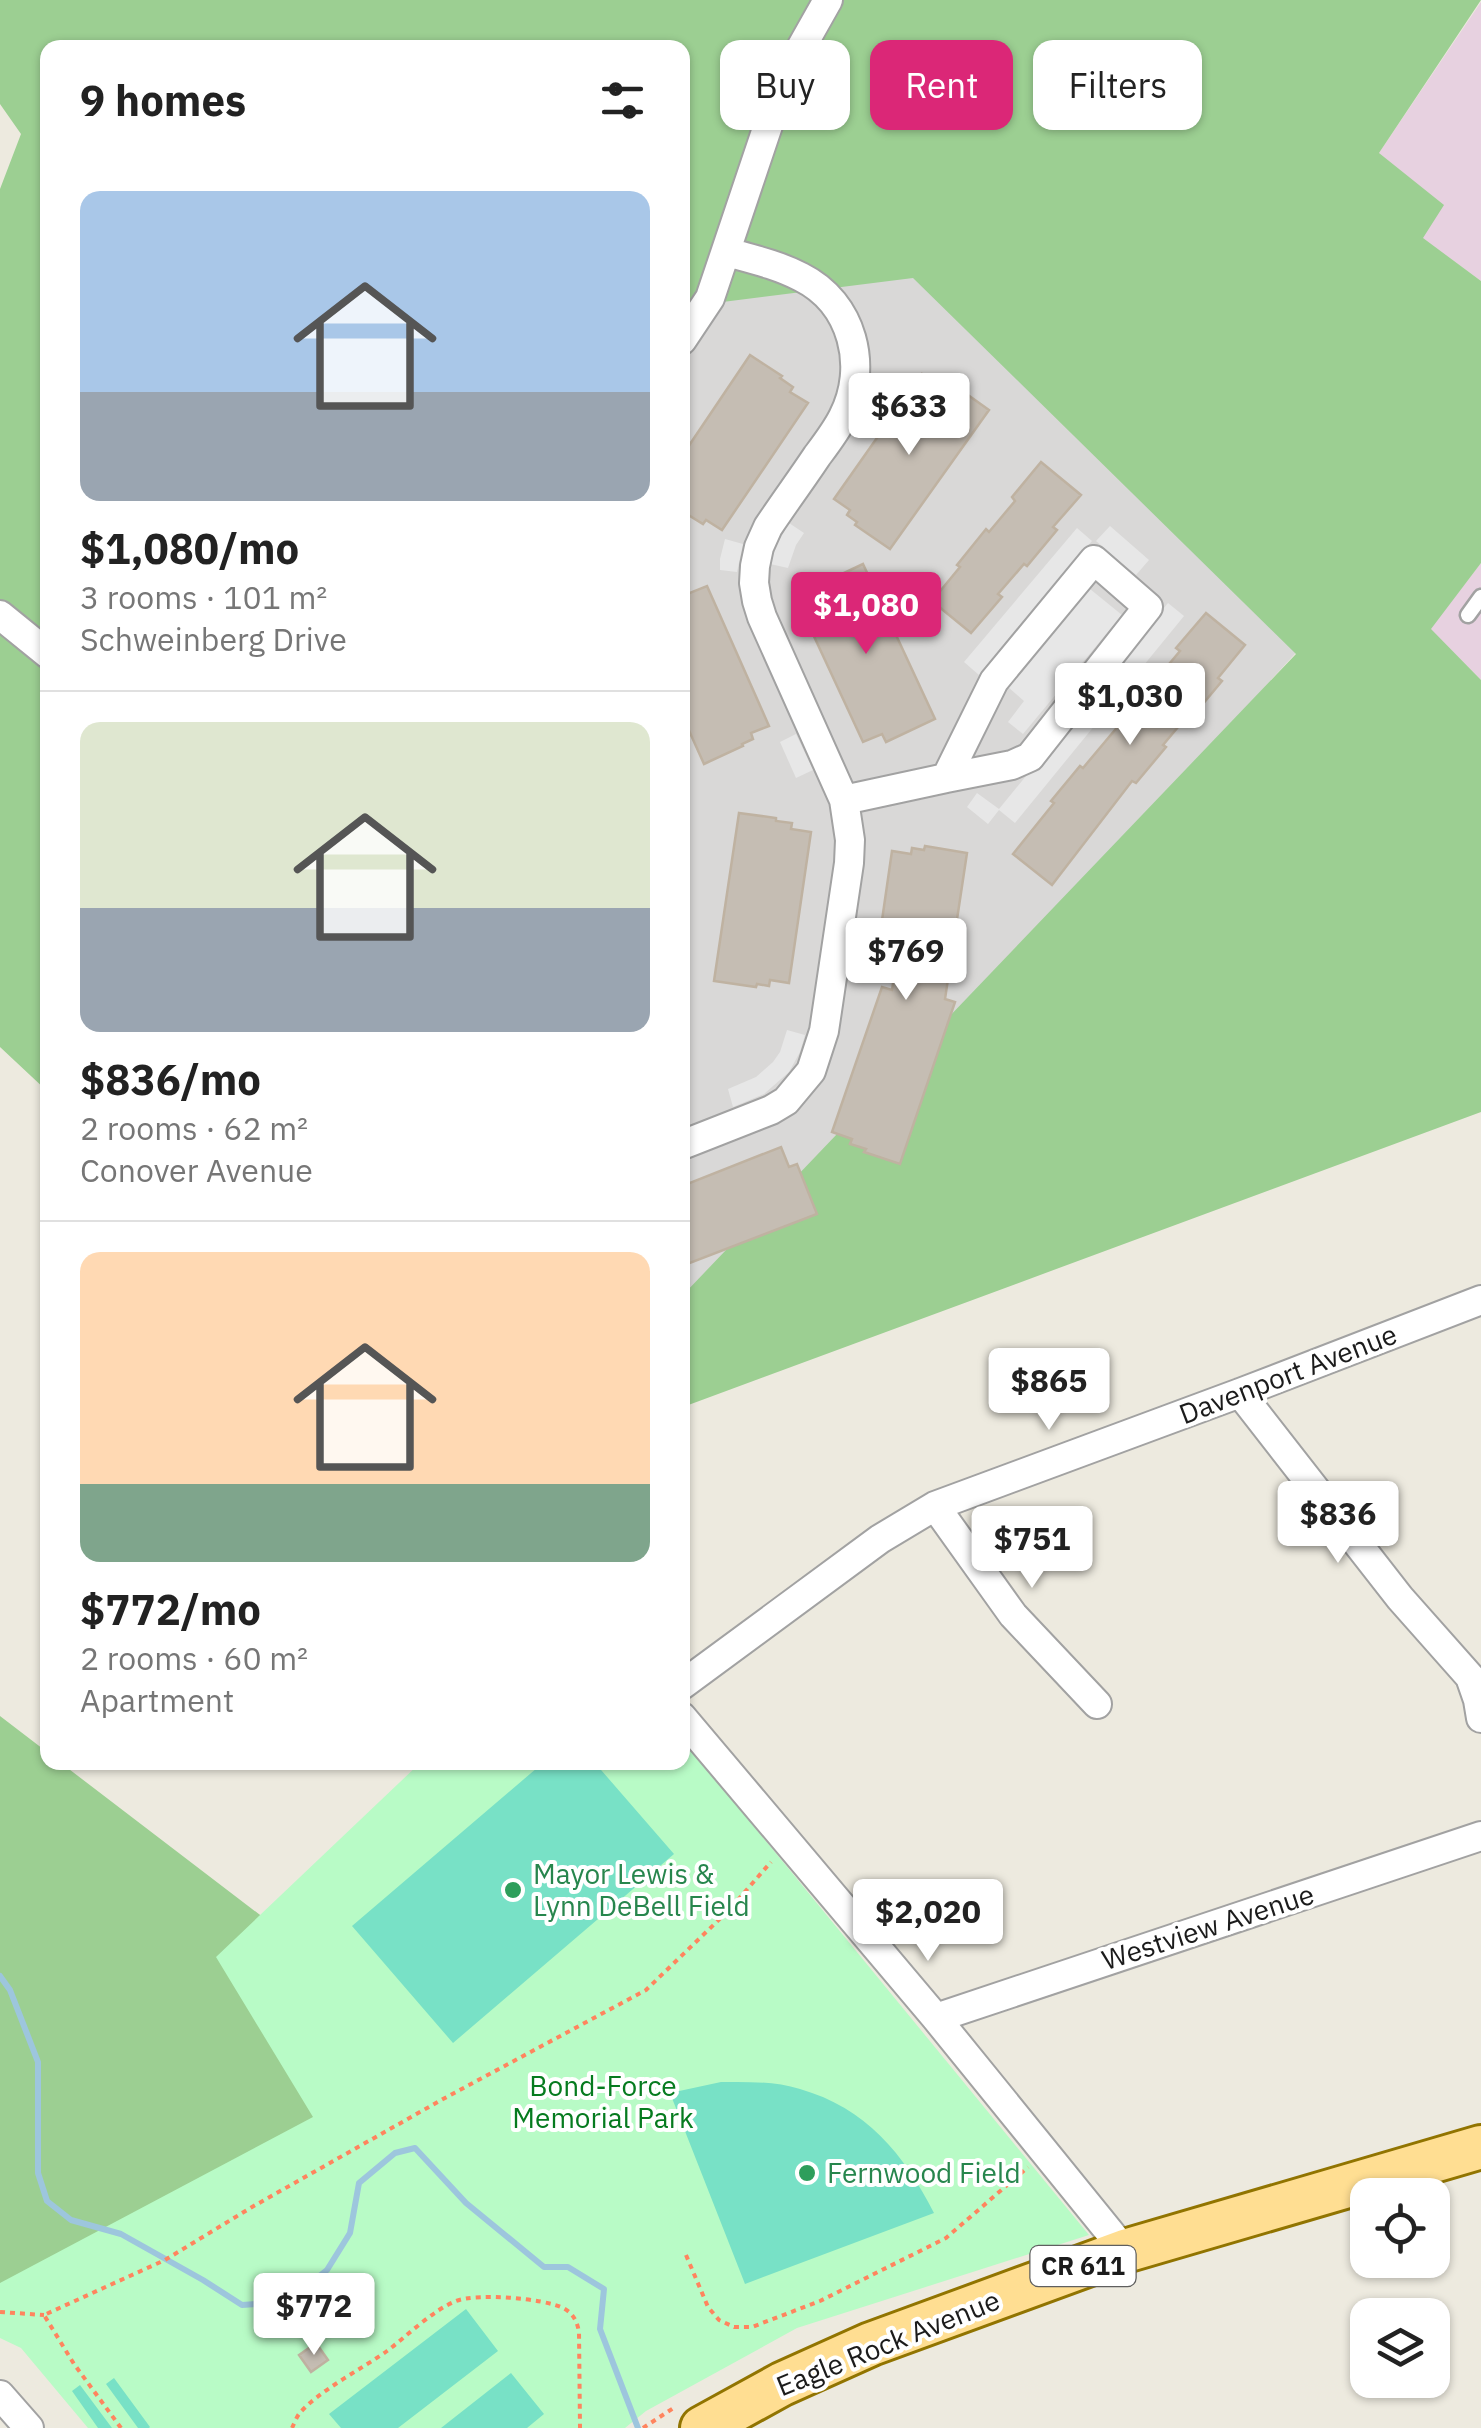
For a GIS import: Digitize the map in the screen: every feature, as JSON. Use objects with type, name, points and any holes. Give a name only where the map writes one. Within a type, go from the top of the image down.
[{"type":"main road","name":"Eagle Rock Avenue","points":[[689,2417],[782,2384],[872,2344],[1126,2251],[1481,2147]]},
{"type":"street","points":[[690,328],[710,298],[728,252],[784,78],[828,0]]},
{"type":"street","points":[[690,1142],[770,1110],[799,1088],[810,1071],[824,1031],[850,840],[844,800],[762,617],[754,584],[759,547],[768,527],[842,419],[853,388],[856,356],[840,309],[828,295],[802,277],[728,252]]},
{"type":"street","points":[[844,800],[1012,765],[1030,756],[1148,606],[1094,560],[994,681],[946,778]]},
{"type":"street","points":[[0,614],[40,647]]},
{"type":"street","name":"Davenport Avenue","points":[[690,1679],[880,1539],[935,1506],[1481,1300]]},
{"type":"street","points":[[1240,1393],[1400,1598],[1476,1672],[1481,1718]]},
{"type":"street","points":[[935,1506],[1014,1615],[1097,1704]]},
{"type":"street","points":[[690,1726],[1126,2251]]},
{"type":"street","name":"Westview Avenue","points":[[936,2018],[1481,1836]]},
{"type":"street","points":[[0,2395],[29,2428]]},
{"type":"lane","points":[[1468,615],[1481,598]]},
{"type":"path","points":[[0,2312],[44,2315],[164,2260],[443,2099],[646,1990],[729,1910],[771,1861]]},
{"type":"path","points":[[686,2255],[708,2307],[719,2320],[734,2327],[752,2327],[820,2301],[946,2238],[1039,2157]]},
{"type":"path","points":[[292,2428],[299,2414],[314,2400],[451,2303],[486,2296],[560,2306],[571,2313],[579,2332],[580,2428]]},
{"type":"path","points":[[44,2315],[121,2428]]},
{"type":"path","points":[[643,2428],[689,2417]]},
{"type":"shaded area","points":[[656,0],[720,63],[720,130],[787,130],[1305,643],[1002,973],[690,1293],[690,40],[633,40]]},
{"type":"shaded area","points":[[1481,2],[1481,281],[1422,238],[1379,153]]},
{"type":"shaded area","points":[[789,523],[804,533],[788,568],[770,564],[778,542]]},
{"type":"shaded area","points":[[1110,526],[1149,560],[1136,575],[1096,541]]},
{"type":"shaded area","points":[[1077,528],[1092,541],[979,675],[964,662]]},
{"type":"shaded area","points":[[725,539],[743,544],[737,572],[720,570]]},
{"type":"shaded area","points":[[1481,563],[1481,680],[1430,629]]},
{"type":"shaded area","points":[[1090,589],[1122,615],[1023,734],[1008,722],[1024,701],[1008,687]]},
{"type":"shaded area","points":[[1168,603],[1184,616],[1015,823],[999,810],[988,824],[967,807],[977,793],[999,809]]},
{"type":"shaded area","points":[[796,734],[813,770],[796,778],[780,742]]},
{"type":"shaded area","points":[[787,1030],[805,1035],[789,1072],[764,1094],[733,1107],[728,1089],[756,1077],[773,1062]]},
{"type":"green space","points":[[0,0],[1481,0],[1379,153],[1444,205],[1423,238],[1481,281],[1481,563],[1431,629],[1481,680],[1481,1112],[690,1404],[690,1288],[1296,654],[913,278],[690,306],[690,40],[40,40],[40,1084],[0,1047],[0,189],[21,134],[0,104]]},
{"type":"green space","points":[[0,1716],[40,1747],[40,1770],[70,1770],[264,1918],[376,2129],[0,2287]]},
{"type":"green space","name":"Bond-Force Memorial Park","points":[[690,1749],[1089,2235],[797,2328],[646,2411],[625,2428],[88,2428],[21,2348],[0,2338],[0,2283],[313,2117],[216,1957],[413,1770],[690,1770]]},
{"type":"green space","name":"Mayor Lewis & Lynn DeBell Field","points":[[535,1770],[601,1770],[674,1854],[453,2043],[352,1926]]},
{"type":"green space","name":"Fernwood Field","points":[[721,2082],[790,2086],[845,2108],[896,2153],[934,2213],[745,2284],[670,2093]]},
{"type":"green space","points":[[466,2309],[498,2351],[398,2428],[341,2428],[329,2414]]},
{"type":"green space","points":[[511,2373],[544,2414],[527,2428],[441,2428]]},
{"type":"green space","points":[[114,2378],[149,2428],[138,2428],[106,2384]]},
{"type":"green space","points":[[80,2385],[112,2428],[98,2428],[72,2391]]},
{"type":"building","points":[[750,355],[782,376],[793,387],[790,392],[808,403],[722,530],[690,516],[690,444]]},
{"type":"building","points":[[922,374],[940,386],[943,382],[958,388],[989,410],[890,549],[855,525],[857,522],[847,515],[850,510],[834,499]]},
{"type":"building","points":[[1041,462],[1081,495],[1027,566],[1024,564],[998,594],[1002,597],[971,633],[932,601],[986,529],[989,532],[1015,501],[1012,497]]},
{"type":"building","points":[[863,564],[935,719],[886,742],[882,734],[863,742],[799,604],[818,595],[814,587]]},
{"type":"building","points":[[707,586],[769,726],[751,733],[753,739],[743,746],[704,764],[690,733],[690,593]]},
{"type":"building","points":[[1206,613],[1245,645],[1218,678],[1222,681],[1192,717],[1189,714],[1136,783],[1132,781],[1052,885],[1013,854],[1054,803],[1051,801],[1125,718],[1121,715],[1180,651],[1176,648]]},
{"type":"building","points":[[739,813],[776,818],[792,823],[791,829],[811,832],[789,983],[770,980],[769,986],[756,987],[714,981]]},
{"type":"building","points":[[925,846],[967,853],[945,999],[955,1002],[900,1164],[864,1152],[866,1149],[850,1144],[852,1139],[832,1132],[882,987],[892,990],[898,951],[878,948],[892,851],[911,854],[912,848],[924,850]]},
{"type":"building","points":[[781,1147],[789,1167],[797,1164],[817,1214],[690,1263],[690,1183]]},
{"type":"building","points":[[316,2343],[328,2360],[311,2372],[299,2355]]},
{"type":"waterway","points":[[0,1976],[10,1990],[38,2062],[38,2173],[47,2201],[71,2220],[121,2234],[242,2305],[287,2302],[327,2270],[350,2233],[359,2183],[395,2153],[415,2148],[466,2203],[544,2267],[568,2267],[604,2289],[600,2329],[638,2428]]},
{"type":"place","name":"Mayor Lewis & Lynn DeBell Field","points":[[513,1890]]},
{"type":"place","name":"Fernwood Field","points":[[807,2173]]}]
